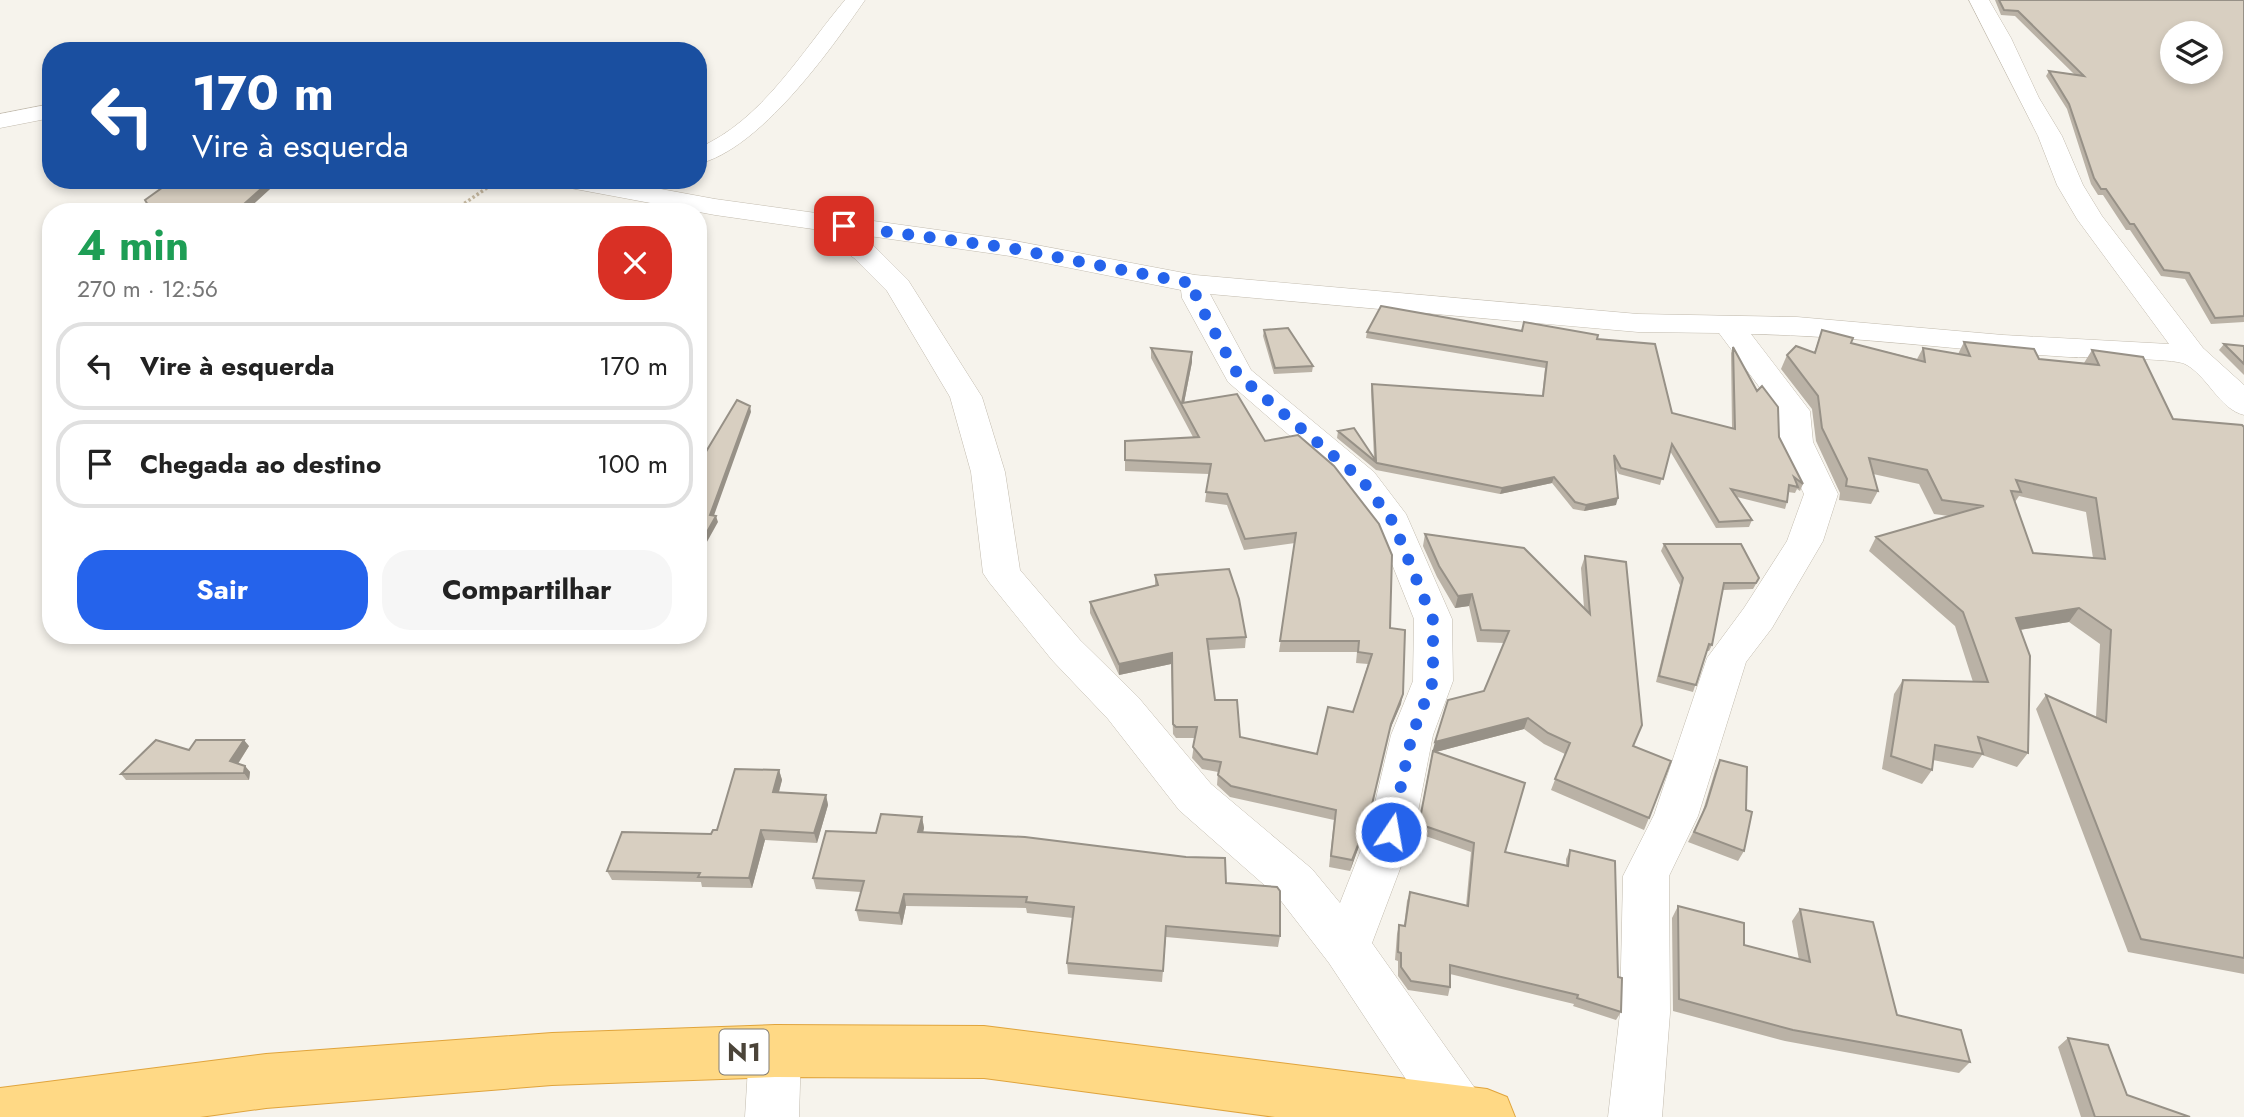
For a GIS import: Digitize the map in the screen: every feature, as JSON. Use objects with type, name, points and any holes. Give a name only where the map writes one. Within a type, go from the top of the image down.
[{"type":"highway","name":"N1","points":[[0,1116],[266,1081],[552,1059],[775,1051],[984,1052],[1474,1115]]},
{"type":"street","points":[[707,155],[713,153],[772,106],[855,0]]},
{"type":"street","points":[[1979,0],[2001,38],[2028,98],[2050,135],[2070,185],[2090,219],[2192,354],[2224,382],[2244,405]]},
{"type":"street","points":[[0,102],[42,109]]},
{"type":"street","points":[[0,121],[42,112]]},
{"type":"street","points":[[620,189],[694,203]]},
{"type":"street","points":[[707,205],[1010,248],[1195,284],[1639,323],[1797,326],[2003,344],[2192,354]]},
{"type":"street","points":[[817,222],[864,253],[898,286],[966,397],[988,472],[1002,573],[1066,650],[1123,708],[1195,797],[1295,883],[1474,1115]]},
{"type":"street","points":[[1195,284],[1196,298],[1238,375],[1362,480],[1393,522],[1433,620],[1433,681],[1412,735],[1391,832],[1346,947]]},
{"type":"street","points":[[1635,1117],[1645,1013],[1646,876],[1676,816],[1727,658],[1758,618],[1805,541],[1821,494],[1796,442],[1794,411],[1729,326]]},
{"type":"street","points":[[772,1117],[775,1051]]},
{"type":"path","points":[[466,203],[485,189]]},
{"type":"building","points":[[1999,0],[2244,0],[2244,316],[2215,318],[2189,273],[2164,270],[2134,224],[2130,224],[2106,189],[2101,189],[2094,178],[2069,104],[2049,71],[2084,76],[2018,11],[2004,10]]},
{"type":"building","points":[[160,189],[261,189],[245,203],[147,203],[145,200]]},
{"type":"building","points":[[1381,306],[1522,331],[1524,322],[1598,335],[1597,339],[1655,344],[1672,413],[1735,429],[1733,347],[1757,391],[1762,386],[1778,407],[1779,437],[1803,484],[1794,477],[1798,487],[1789,485],[1787,502],[1731,489],[1752,520],[1719,522],[1672,444],[1663,479],[1621,468],[1614,455],[1618,498],[1586,505],[1575,502],[1554,477],[1502,488],[1377,463],[1338,431],[1354,428],[1376,461],[1372,384],[1543,396],[1547,362],[1367,332]]},
{"type":"building","points":[[1288,328],[1313,366],[1275,368],[1264,330]]},
{"type":"building","points":[[1822,330],[1853,338],[1851,343],[1925,362],[1923,348],[1970,356],[1964,342],[2034,349],[2039,359],[2099,365],[2092,350],[2143,357],[2173,419],[2244,427],[2244,958],[2141,939],[2046,695],[2106,722],[2111,630],[2079,608],[2016,618],[2030,656],[2028,753],[1978,737],[1983,754],[1935,745],[1932,770],[1891,756],[1903,680],[1988,682],[1963,612],[1876,537],[1984,506],[1942,500],[1927,470],[1869,458],[1878,491],[1846,486],[1847,479],[1822,428],[1818,396],[1787,355],[1796,346],[1815,353]],"holes":[[[2016,480],[2096,498],[2105,559],[2033,553],[2011,491],[2021,492]]]},
{"type":"building","points":[[2224,344],[2244,346],[2244,364]]},
{"type":"building","points":[[1151,348],[1192,352],[1182,403],[1237,394],[1265,441],[1298,435],[1334,466],[1379,524],[1392,555],[1390,628],[1405,630],[1403,694],[1391,724],[1369,817],[1352,860],[1331,856],[1336,810],[1231,786],[1218,775],[1221,762],[1203,759],[1193,747],[1197,727],[1176,727],[1173,724],[1172,653],[1119,664],[1090,602],[1158,585],[1155,575],[1229,569],[1239,599],[1246,637],[1207,639],[1215,700],[1237,700],[1240,737],[1317,754],[1328,707],[1353,712],[1372,654],[1358,652],[1359,641],[1280,641],[1296,533],[1245,539],[1227,494],[1206,492],[1211,464],[1125,460],[1125,441],[1199,437]]},
{"type":"building","points":[[737,400],[750,406],[710,515],[716,516],[707,532],[707,450]]},
{"type":"building","points":[[1425,534],[1524,548],[1590,614],[1585,556],[1626,562],[1642,725],[1633,746],[1671,761],[1649,818],[1555,779],[1570,743],[1548,733],[1528,718],[1435,742],[1448,700],[1484,691],[1509,631],[1481,630],[1472,594],[1458,596],[1439,566]]},
{"type":"building","points":[[1664,544],[1741,544],[1759,578],[1756,583],[1724,583],[1712,645],[1709,644],[1696,685],[1659,676],[1683,578]]},
{"type":"building","points":[[156,740],[189,750],[196,740],[244,740],[230,761],[245,766],[244,773],[121,774]]},
{"type":"building","points":[[1433,751],[1525,783],[1505,852],[1568,866],[1570,850],[1615,861],[1618,977],[1622,978],[1621,1012],[1577,998],[1578,995],[1450,965],[1450,987],[1411,981],[1401,967],[1401,953],[1398,952],[1399,925],[1405,926],[1410,892],[1468,906],[1474,843],[1419,824]]},
{"type":"building","points":[[1720,760],[1747,767],[1746,810],[1752,812],[1744,851],[1694,832],[1706,806]]},
{"type":"building","points":[[735,769],[779,770],[773,792],[826,795],[814,833],[761,830],[749,878],[698,877],[700,873],[607,871],[622,832],[711,834],[713,830],[717,830]]},
{"type":"building","points":[[881,814],[922,817],[918,832],[1025,837],[1186,857],[1225,858],[1226,883],[1277,887],[1280,891],[1280,936],[1166,926],[1163,971],[1067,963],[1074,907],[1026,902],[1027,897],[904,894],[899,913],[856,910],[864,881],[813,878],[826,831],[876,833]]},
{"type":"building","points":[[1678,906],[1744,923],[1744,945],[1810,962],[1800,909],[1873,922],[1897,1015],[1961,1030],[1970,1062],[1793,1030],[1679,999]]},
{"type":"building","points":[[2068,1038],[2108,1045],[2127,1095],[2190,1117],[2095,1117]]},
{"type":"route","points":[[844,226],[1010,248],[1195,284],[1196,298],[1238,375],[1351,469],[1393,522],[1433,620],[1433,681],[1412,735],[1391,832]]}]
